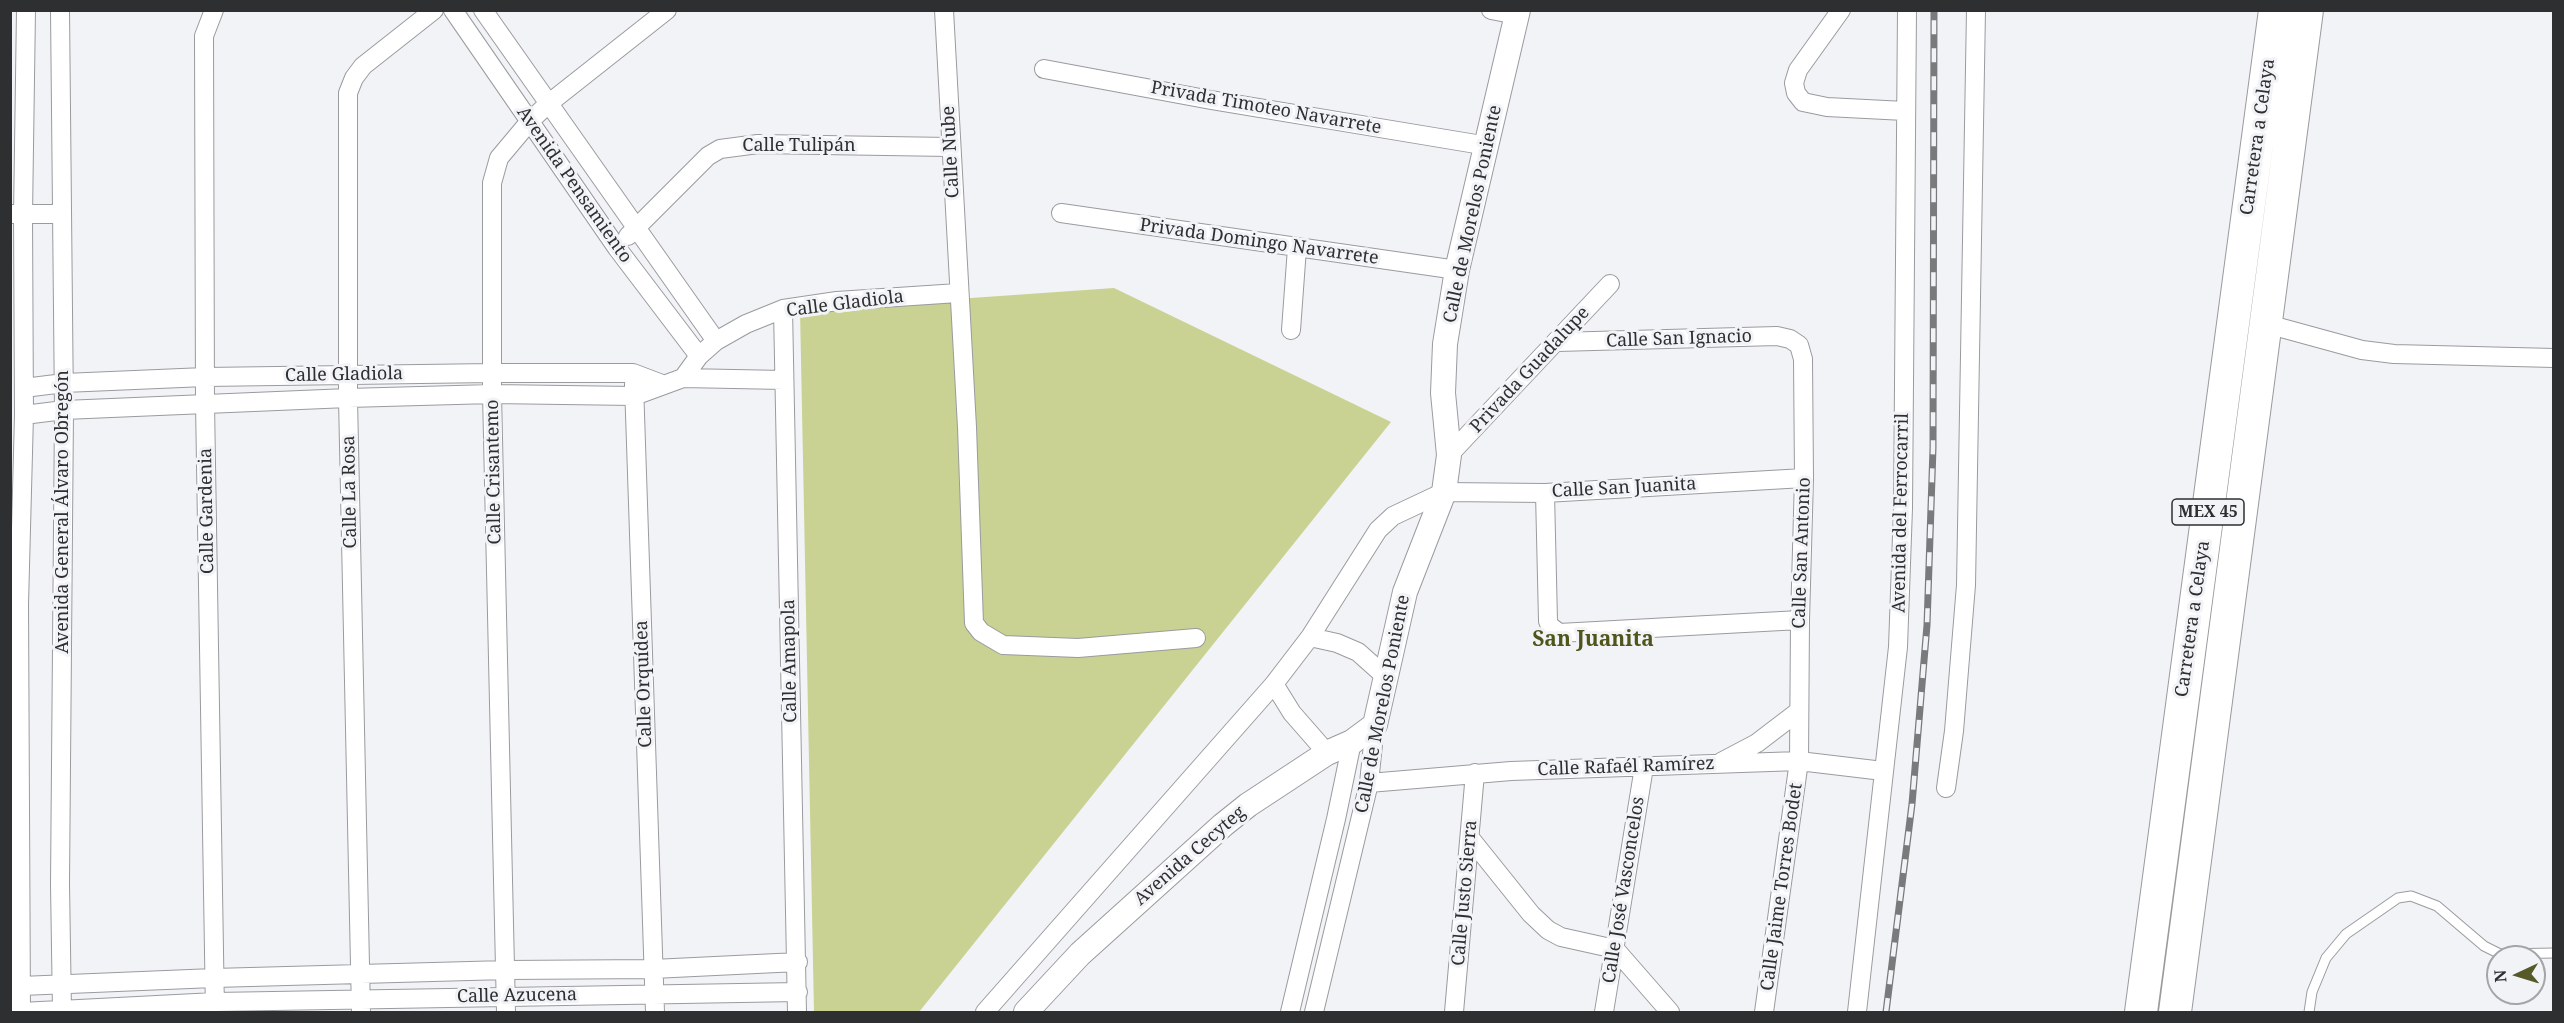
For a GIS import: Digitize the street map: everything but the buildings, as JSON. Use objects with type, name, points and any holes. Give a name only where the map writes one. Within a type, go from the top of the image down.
[{"type":"highway","name":"Carretera a Celaya","points":[[2141,1012],[2274,10]]},
{"type":"highway","name":"Carretera a Celaya","points":[[2175,1012],[2307,10]]},
{"type":"street","points":[[21,1012],[21,986],[15,928],[24,388],[17,215],[26,10]]},
{"type":"street","name":"Avenida General Álvaro Obregón","points":[[60,10],[64,383],[62,1011]]},
{"type":"street","name":"Calle Gardenia","points":[[214,10],[204,36],[205,377],[215,1007]]},
{"type":"street","name":"Calle La Rosa","points":[[361,1006],[348,398],[348,93],[354,78],[363,66],[434,10]]},
{"type":"street","name":"Avenida Pensamiento","points":[[453,10],[617,248],[699,356]]},
{"type":"street","name":"Avenida Pensamiento","points":[[483,10],[634,228],[716,341]]},
{"type":"street","name":"Calle Crisantemo","points":[[506,1004],[492,394],[492,183],[499,158],[530,121],[548,104],[667,10]]},
{"type":"street","name":"Calle Nube","points":[[944,10],[967,427],[974,623],[981,633],[1003,645],[1078,648],[1196,638]]},
{"type":"street","points":[[1491,10],[1517,13]]},
{"type":"street","points":[[1841,10],[1798,70],[1794,83],[1796,93],[1803,102],[1827,107],[1905,111]]},
{"type":"street","name":"Avenida del Ferrocarril","points":[[1857,1012],[1898,647],[1903,508],[1907,10]]},
{"type":"street","points":[[1946,788],[1954,731],[1966,585],[1976,10]]},
{"type":"street","name":"Calle de Morelos Poniente","points":[[1314,1012],[1369,783],[1375,725],[1405,592],[1444,492],[1449,455],[1443,370],[1457,270],[1488,146],[1517,13]]},
{"type":"street","name":"Privada Timoteo Navarrete","points":[[1044,69],[1211,100],[1488,146]]},
{"type":"street","name":"Calle Tulipán","points":[[617,248],[634,228],[708,156],[720,149],[758,144],[950,147]]},
{"type":"street","name":"Privada Domingo Navarrete","points":[[1061,213],[1457,270]]},
{"type":"street","points":[[17,215],[61,214]]},
{"type":"street","points":[[1291,330],[1297,248]]},
{"type":"street","name":"Privada Guadalupe","points":[[1449,455],[1610,284]]},
{"type":"street","name":"Calle Gladiola","points":[[683,378],[699,356],[716,341],[746,324],[783,309],[837,301],[958,293]]},
{"type":"street","name":"Calle Amapola","points":[[783,309],[798,962],[797,1012]]},
{"type":"street","points":[[2267,324],[2362,350],[2394,354],[2553,358]]},
{"type":"street","name":"Calle San Ignacio","points":[[1557,342],[1777,336],[1790,339],[1799,345]]},
{"type":"street","name":"Calle San Antonio","points":[[1799,345],[1803,359],[1804,478],[1799,761]]},
{"type":"street","name":"Calle Gladiola","points":[[24,388],[64,383],[205,377],[492,373],[633,373],[662,384]]},
{"type":"street","name":"Calle Orquídea","points":[[633,373],[655,1003]]},
{"type":"street","name":"Calle Gladiola","points":[[24,415],[206,403],[348,398],[492,394],[634,396],[683,378],[784,381]]},
{"type":"street","name":"Calle San Juanita","points":[[1444,492],[1545,493],[1804,478]]},
{"type":"street","points":[[985,1012],[1274,684],[1310,637],[1378,530],[1393,516],[1444,492]]},
{"type":"street","points":[[1545,493],[1548,621],[1550,627],[1559,633],[1800,620]]},
{"type":"street","points":[[1310,637],[1337,643],[1358,652],[1386,677]]},
{"type":"street","points":[[1274,684],[1292,713],[1327,753]]},
{"type":"street","points":[[1717,764],[1757,743],[1799,711]]},
{"type":"street","name":"Avenida Cecyteg","points":[[1026,1012],[1080,954],[1223,825],[1248,805],[1327,753],[1352,742],[1375,725]]},
{"type":"street","name":"Calle de Morelos Poniente","points":[[1290,1012],[1352,742]]},
{"type":"street","name":"Calle Rafaél Ramírez","points":[[1369,783],[1475,773],[1799,761],[1883,771]]},
{"type":"street","name":"Calle Jaime Torres Bodet","points":[[1764,1012],[1799,761]]},
{"type":"street","name":"Calle José Vasconcelos","points":[[1604,1012],[1644,767]]},
{"type":"street","name":"Calle Justo Sierra","points":[[1454,1012],[1475,773]]},
{"type":"street","points":[[1470,838],[1531,914],[1548,930],[1561,937],[1615,949],[1670,1012]]},
{"type":"street","name":"Calle Azucena","points":[[21,986],[506,970],[653,969],[798,962]]},
{"type":"street","name":"Calle Azucena","points":[[21,1012],[215,1007],[655,1003],[798,992]]},
{"type":"lane","points":[[2309,1012],[2312,992],[2326,958],[2346,934],[2398,898],[2411,896],[2437,906],[2484,946],[2500,954],[2553,953]]},
{"type":"green space","points":[[1114,288],[1391,422],[919,1012],[814,1012],[800,310]]},
{"type":"railway","points":[[1886,1012],[1912,804],[1927,625],[1933,448],[1934,10]]},
{"type":"district","name":"San Juanita","points":[[1593,640]]}]
